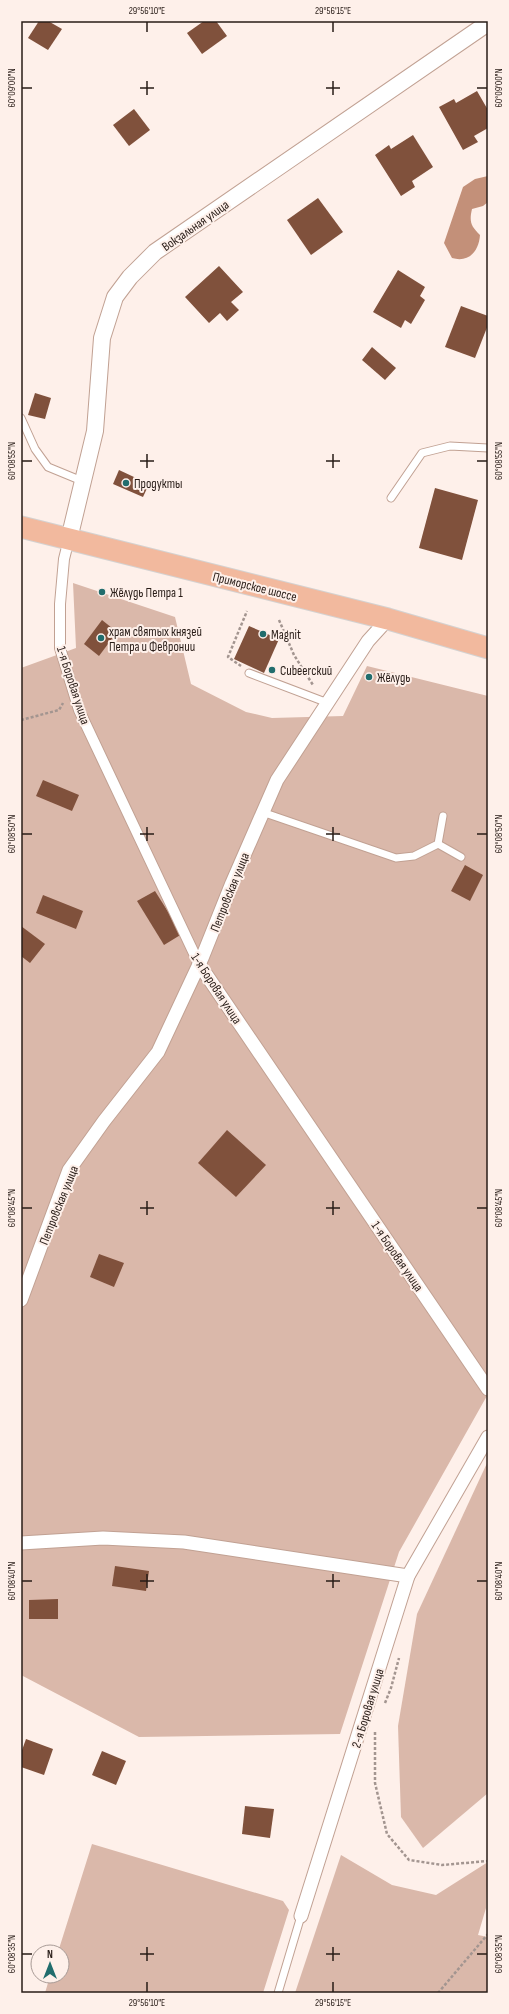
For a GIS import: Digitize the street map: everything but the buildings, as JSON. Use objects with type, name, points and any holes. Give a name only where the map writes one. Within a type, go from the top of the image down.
[{"type":"main road","name":"Приморское шоссе","points":[[21,527],[388,619],[488,648]]},
{"type":"street","name":"Вокзальная улица","points":[[69,539],[95,431],[102,338],[115,297],[130,277],[155,252],[488,23]]},
{"type":"street","name":"1-я Боровая улица","points":[[69,539],[64,559],[60,604],[60,648],[72,688],[79,710],[199,964],[488,1389]]},
{"type":"street","name":"Петровская улица","points":[[21,1300],[69,1170],[104,1121],[158,1052],[199,964],[262,812],[278,780],[368,641],[388,619]]},
{"type":"street","name":"2-я Боровая улица","points":[[301,1916],[408,1576],[488,1437]]},
{"type":"street","points":[[21,1543],[103,1538],[184,1542],[408,1576]]},
{"type":"lane","points":[[21,418],[35,449],[48,468],[82,481]]},
{"type":"lane","points":[[391,498],[422,453],[450,446],[488,448]]},
{"type":"lane","points":[[249,673],[328,703]]},
{"type":"lane","points":[[262,812],[396,858],[414,856],[438,844]]},
{"type":"lane","points":[[438,844],[443,816]]},
{"type":"lane","points":[[438,844],[461,857]]},
{"type":"lane","name":"2-я Боровая улица","points":[[278,1993],[301,1916]]},
{"type":"path","points":[[248,611],[228,657],[249,673]]},
{"type":"path","points":[[279,620],[294,655],[315,688],[309,695]]},
{"type":"path","points":[[21,720],[59,710],[72,688]]},
{"type":"path","points":[[383,1707],[391,1688],[401,1651]]},
{"type":"path","points":[[375,1725],[375,1783],[387,1834],[409,1860],[442,1864],[488,1861]]},
{"type":"path","points":[[438,1993],[488,1934]]},
{"type":"shaded area","points":[[488,176],[488,202],[483,206],[472,209],[471,213],[472,224],[480,235],[478,246],[468,257],[463,259],[452,258],[444,243],[463,187],[475,179]]},
{"type":"shaded area","points":[[73,583],[175,617],[191,684],[246,712],[272,718],[343,716],[367,666],[488,696],[488,1394],[399,1552],[340,1734],[139,1737],[21,1675],[21,668],[76,648]]},
{"type":"shaded area","points":[[488,1461],[488,1793],[423,1848],[401,1817],[398,1726],[417,1614]]},
{"type":"shaded area","points":[[92,1844],[283,1901],[289,1910],[263,1993],[45,1993],[48,1984],[70,1984],[70,1944],[61,1944]]},
{"type":"shaded area","points":[[341,1855],[392,1885],[436,1895],[488,1862],[486,1908],[478,1935],[488,1937],[488,1993],[295,1993]]},
{"type":"place","name":"Продукты","points":[[126,483]]},
{"type":"place","name":"Жёлудь Петра 1","points":[[102,592]]},
{"type":"place","name":"Magnit","points":[[263,634]]},
{"type":"place","name":"храм святых князей Петра и Февронии","points":[[101,638]]},
{"type":"place","name":"Сиbeerский","points":[[272,670]]},
{"type":"place","name":"Жёлудь","points":[[369,677]]}]
